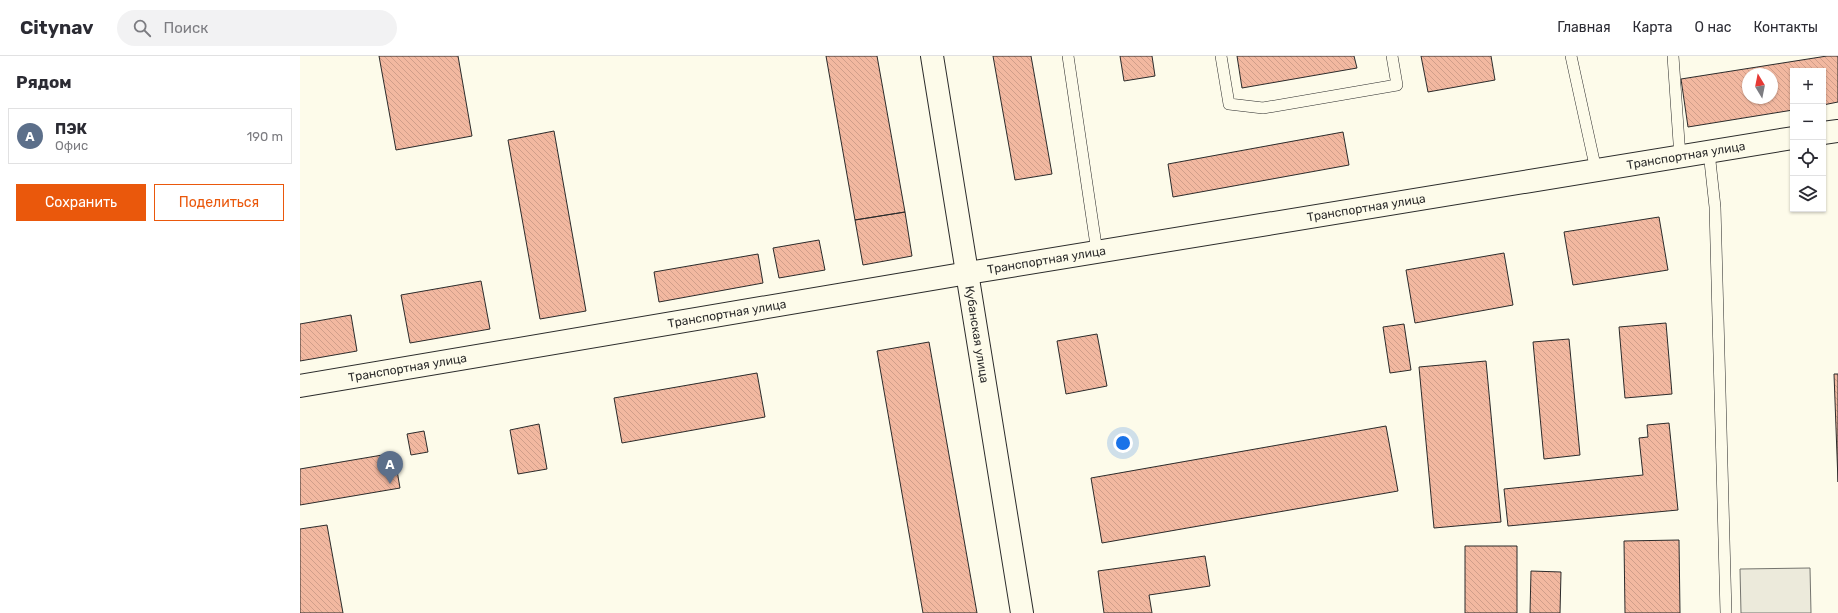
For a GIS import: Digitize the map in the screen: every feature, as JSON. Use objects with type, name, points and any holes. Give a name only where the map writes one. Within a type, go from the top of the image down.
[{"type":"street","name":"Кубанская улица","points":[[932,56],[1022,613]]},
{"type":"street","points":[[1826,133],[1838,131]]},
{"type":"street","name":"Транспортная улица","points":[[300,386],[1097,252],[1790,139]]},
{"type":"lane","points":[[1068,56],[1097,252]]},
{"type":"lane","points":[[1221,56],[1229,104],[1263,108],[1397,85],[1392,56]]},
{"type":"lane","points":[[1571,56],[1596,170]]},
{"type":"lane","points":[[1673,56],[1680,157]]},
{"type":"lane","points":[[1710,152],[1715,207],[1726,613]]},
{"type":"shaded area","points":[[1810,568],[1811,613],[1741,613],[1740,569]]},
{"type":"building","points":[[379,56],[458,56],[472,136],[396,150]]},
{"type":"building","points":[[826,56],[877,56],[905,212],[855,220]]},
{"type":"building","points":[[993,56],[1031,56],[1052,174],[1015,180]]},
{"type":"building","points":[[1120,56],[1152,56],[1155,76],[1124,81]]},
{"type":"building","points":[[1237,56],[1354,56],[1357,68],[1242,88]]},
{"type":"building","points":[[1421,56],[1491,56],[1495,80],[1428,92]]},
{"type":"building","points":[[1827,56],[1838,56],[1838,102],[1826,104],[1826,68],[1790,68],[1790,110],[1688,127],[1681,79],[1742,69],[1742,104],[1778,104],[1778,68],[1751,68]]},
{"type":"building","points":[[554,131],[586,311],[540,319],[508,140]]},
{"type":"building","points":[[1343,132],[1349,165],[1173,197],[1168,164]]},
{"type":"building","points":[[905,212],[912,256],[863,265],[855,220]]},
{"type":"building","points":[[1659,217],[1668,270],[1573,285],[1564,232]]},
{"type":"building","points":[[819,240],[825,270],[779,278],[773,248]]},
{"type":"building","points":[[1504,253],[1513,305],[1415,323],[1406,270]]},
{"type":"building","points":[[758,254],[763,283],[659,302],[654,272]]},
{"type":"building","points":[[481,281],[490,329],[410,343],[401,295]]},
{"type":"building","points":[[351,315],[357,351],[300,361],[300,324]]},
{"type":"building","points":[[1666,323],[1672,394],[1625,398],[1619,327]]},
{"type":"building","points":[[1404,324],[1411,370],[1390,373],[1383,327]]},
{"type":"building","points":[[1097,334],[1107,386],[1066,394],[1057,341]]},
{"type":"building","points":[[1569,339],[1580,455],[1544,459],[1533,342]]},
{"type":"building","points":[[929,342],[977,613],[923,613],[877,351]]},
{"type":"building","points":[[1486,361],[1501,522],[1434,528],[1419,367]]},
{"type":"building","points":[[757,373],[765,417],[622,443],[614,398]]},
{"type":"building","points":[[1834,374],[1838,374],[1838,482]]},
{"type":"building","points":[[1669,423],[1678,510],[1508,526],[1504,489],[1643,475],[1639,438],[1648,437],[1647,425]]},
{"type":"building","points":[[539,424],[547,469],[518,474],[510,430]]},
{"type":"building","points":[[1386,426],[1398,491],[1102,543],[1091,478]]},
{"type":"building","points":[[424,431],[428,452],[411,455],[407,434]]},
{"type":"building","points":[[394,453],[400,488],[300,505],[300,469]]},
{"type":"building","points":[[327,525],[343,613],[300,613],[300,529]]},
{"type":"building","points":[[1679,540],[1680,613],[1625,613],[1624,541]]},
{"type":"building","points":[[1465,546],[1517,546],[1517,613],[1465,613]]},
{"type":"building","points":[[1205,556],[1210,586],[1149,595],[1152,613],[1104,613],[1098,571]]},
{"type":"building","points":[[1531,571],[1561,572],[1560,613],[1530,613]]},
{"type":"place","name":"ПЭК","points":[[390,484]]}]
